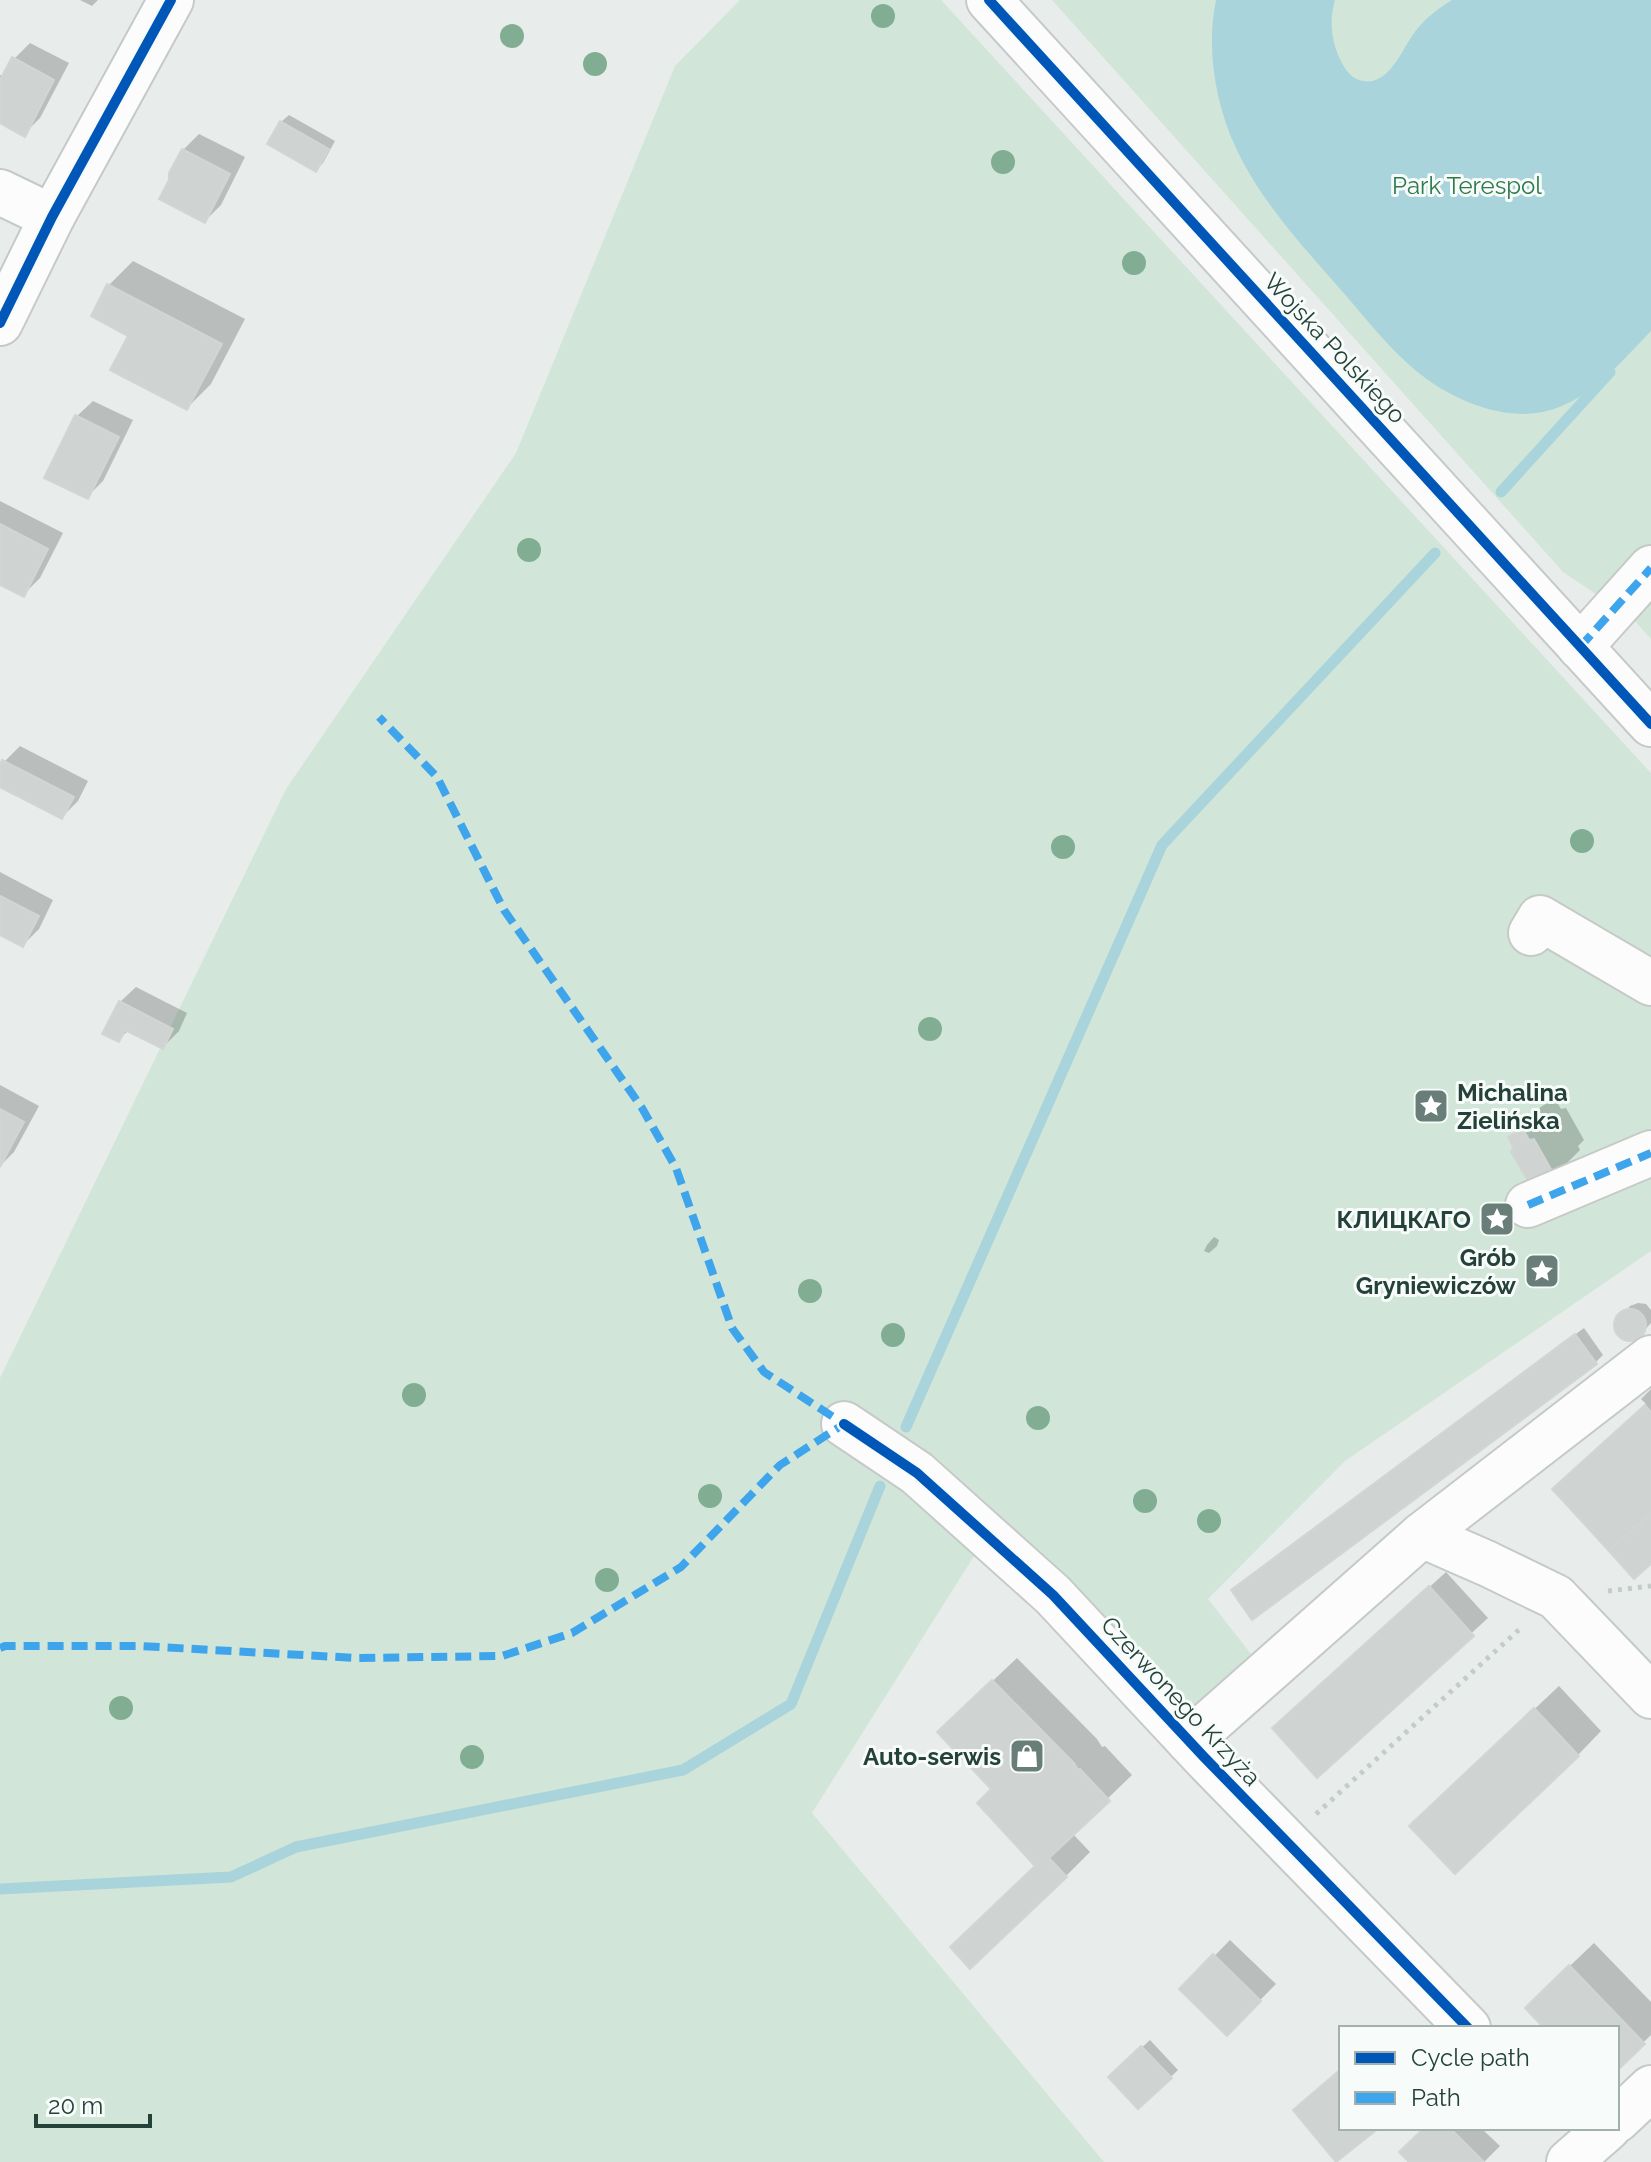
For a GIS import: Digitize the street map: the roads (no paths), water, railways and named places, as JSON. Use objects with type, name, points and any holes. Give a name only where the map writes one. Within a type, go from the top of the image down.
[{"type":"street","points":[[0,323],[52,217],[171,0]]},
{"type":"street","name":"Wojska Polskiego","points":[[1002,7],[1651,724]]},
{"type":"street","points":[[0,192],[52,217]]},
{"type":"street","points":[[1580,647],[1651,568]]},
{"type":"street","points":[[1531,933],[1540,918],[1651,983]]},
{"type":"street","points":[[1528,1205],[1651,1153]]},
{"type":"street","points":[[1189,1741],[1422,1535],[1651,1358]]},
{"type":"street","name":"Czerwonego Krzyża","points":[[844,1424],[917,1473],[1053,1595],[1189,1741],[1466,2026]]},
{"type":"street","points":[[1422,1535],[1556,1597],[1651,1696]]},
{"type":"street","points":[[1619,2118],[1651,2088]]},
{"type":"water","name":"Park Terespol","points":[[1216,0],[1335,0],[1333,39],[1341,61],[1356,78],[1373,81],[1389,71],[1422,24],[1452,0],[1651,0],[1651,331],[1595,386],[1562,406],[1544,412],[1524,414],[1486,408],[1461,399],[1428,380],[1385,341],[1301,245],[1247,169],[1229,131],[1214,75],[1212,37]]},
{"type":"waterway","points":[[1501,492],[1610,372]]},
{"type":"waterway","points":[[906,1427],[1162,845],[1435,553]]},
{"type":"waterway","points":[[0,1889],[231,1877],[296,1847],[683,1770],[791,1704],[880,1486]]},
{"type":"place","name":"Michalina Zielińska","points":[[1431,1106]]},
{"type":"place","name":"КЛИЦКАГО","points":[[1497,1219]]},
{"type":"place","name":"Grób Gryniewiczów","points":[[1542,1271]]},
{"type":"place","name":"Auto-serwis","points":[[1027,1756]]}]
